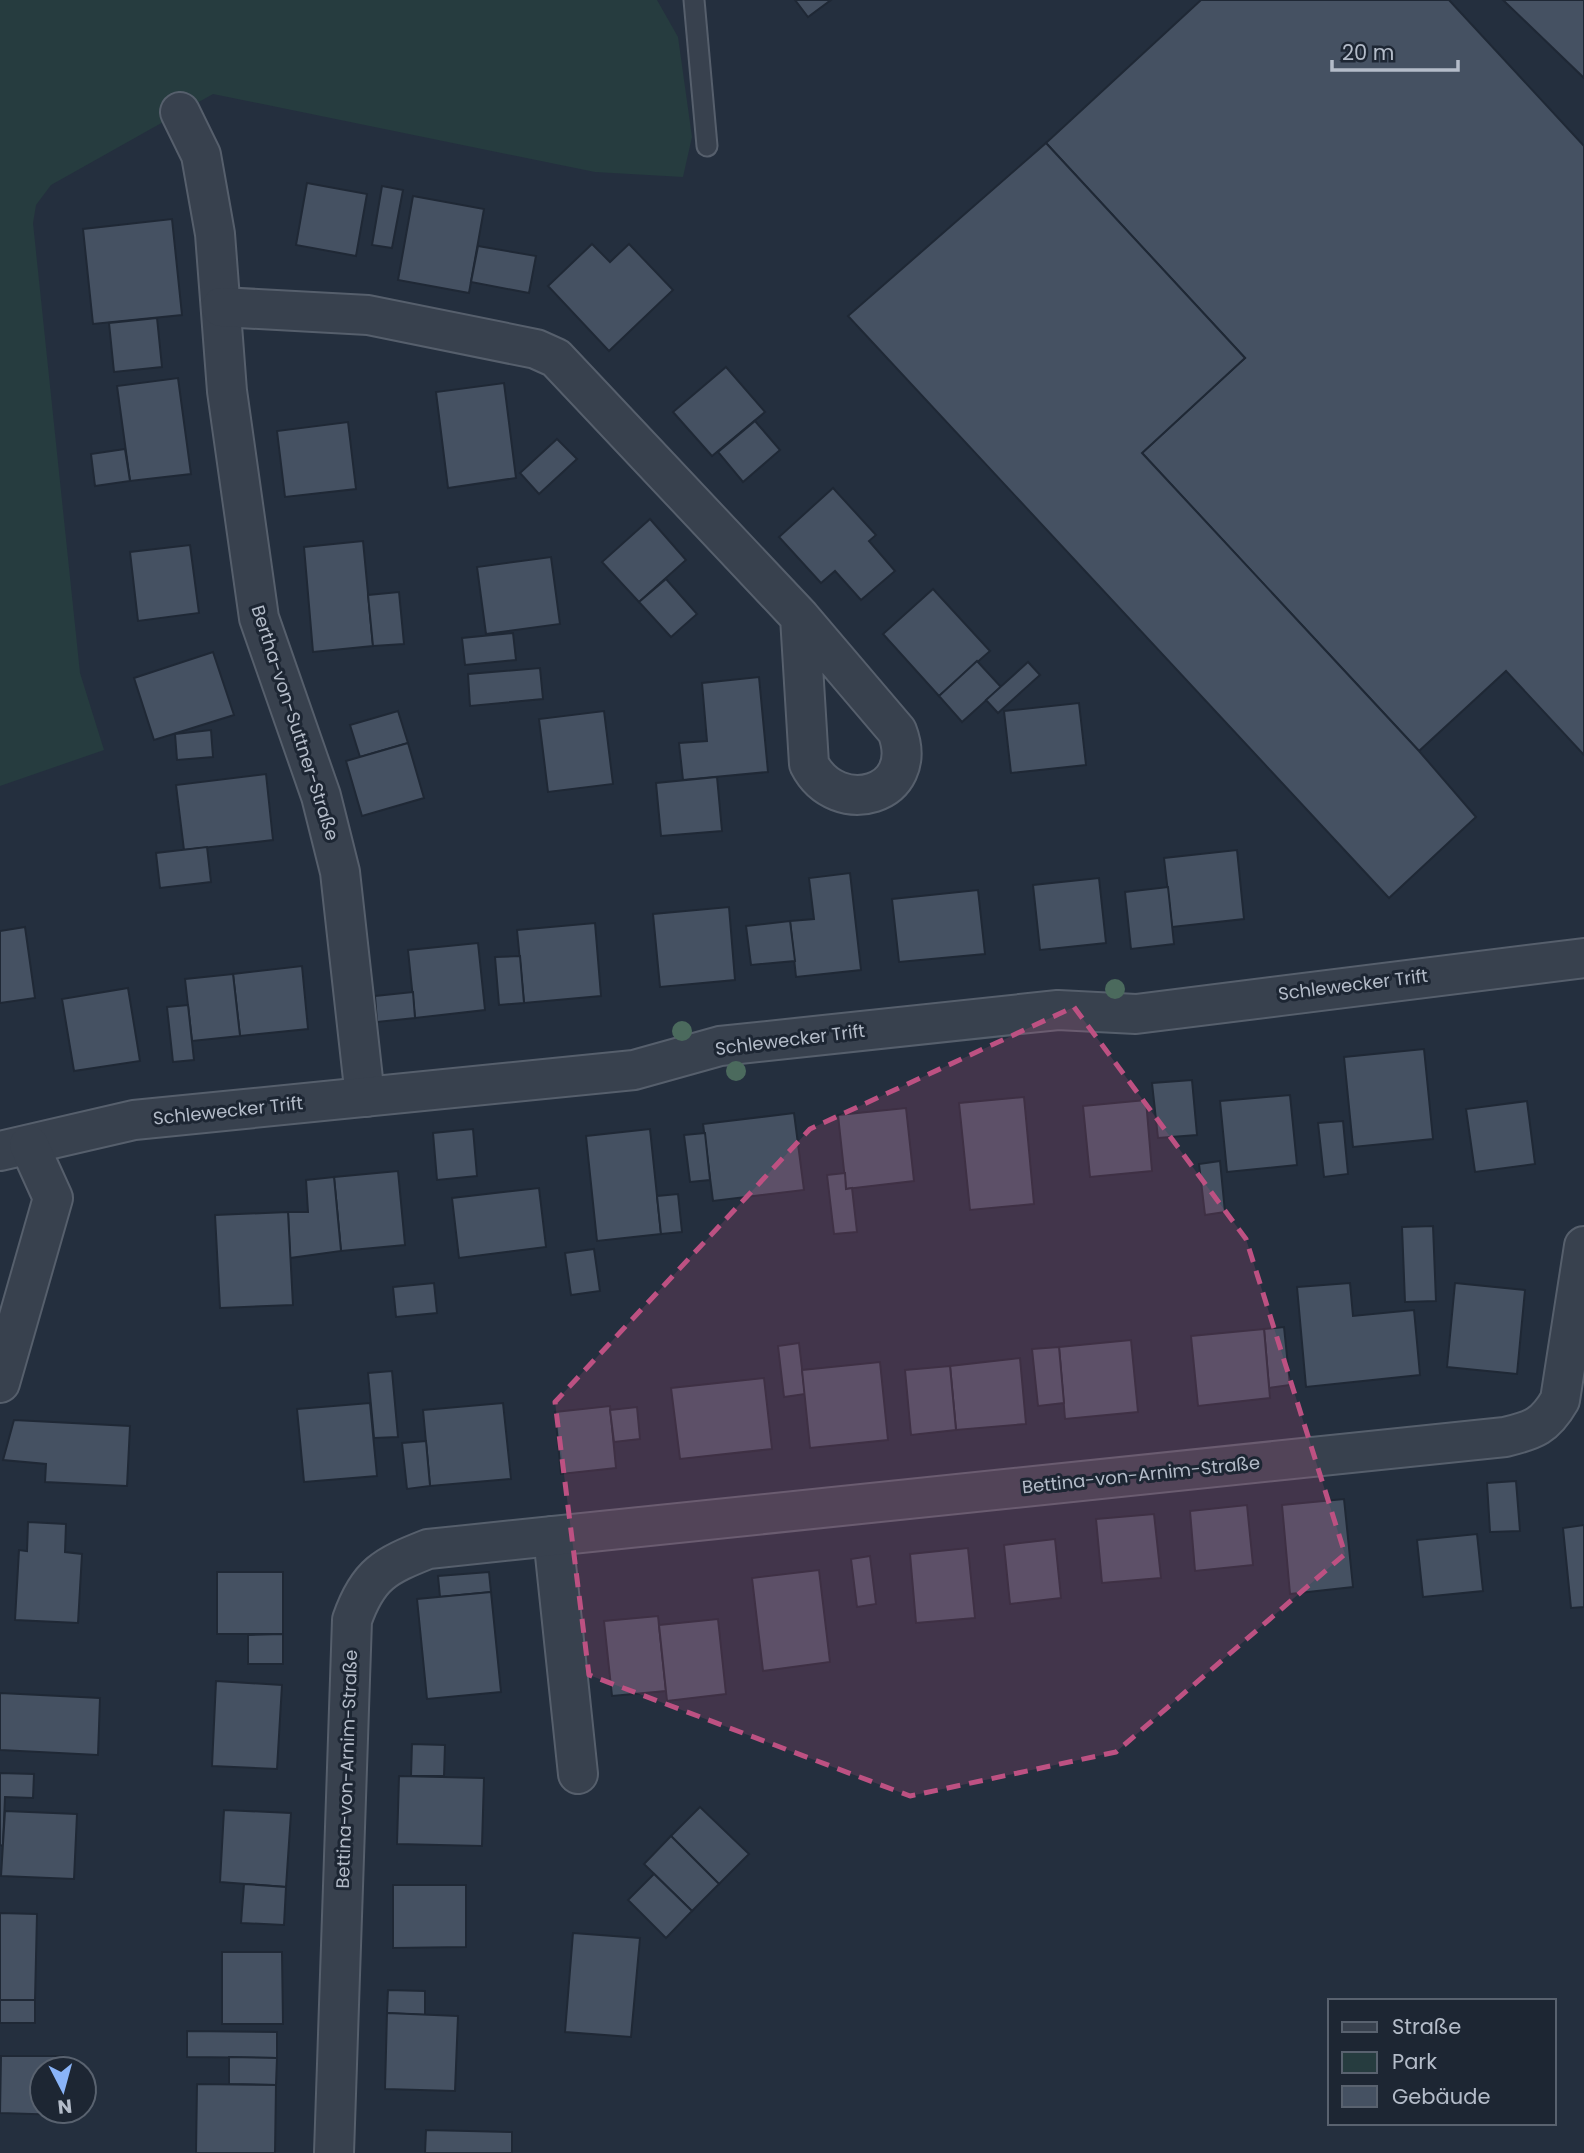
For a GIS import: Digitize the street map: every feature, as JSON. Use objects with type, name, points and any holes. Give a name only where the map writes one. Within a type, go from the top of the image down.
[{"type":"street","name":"Bertha-von-Suttner-Straße","points":[[180,112],[201,155],[215,234],[227,391],[258,618],[333,835],[365,1097]]},
{"type":"street","points":[[221,307],[368,315],[536,349],[556,358],[800,617]]},
{"type":"street","name":"Schlewecker Trift","points":[[15,1148],[134,1120],[634,1070],[720,1046],[1058,1010],[1136,1014],[1584,958]]},
{"type":"street","points":[[0,1383],[53,1198],[15,1148]]},
{"type":"street","name":"Bettina-von-Arnim-Straße","points":[[334,2153],[352,1620],[360,1596],[386,1566],[428,1549],[1505,1437],[1529,1431],[1549,1419],[1560,1399],[1584,1246]]},
{"type":"street","points":[[553,1536],[578,1774]]},
{"type":"lane","points":[[694,0],[707,146]]},
{"type":"highlighted area","points":[[1074,1007],[1246,1239],[1345,1554],[1116,1752],[910,1796],[589,1675],[555,1402],[810,1129]]},
{"type":"green space","points":[[0,0],[657,0],[678,37],[692,137],[683,177],[595,172],[213,94],[51,185],[36,205],[33,223],[80,673],[104,750],[0,786]]},
{"type":"building","points":[[795,0],[831,0],[808,17]]},
{"type":"building","points":[[1201,0],[1449,0],[1584,146],[1584,755],[1506,671],[1419,751],[1142,453],[1245,358],[1046,143]]},
{"type":"building","points":[[1503,0],[1584,0],[1584,78]]},
{"type":"building","points":[[1046,143],[1245,358],[1142,453],[1419,751],[1476,817],[1389,898],[848,316]]},
{"type":"building","points":[[307,183],[367,194],[356,256],[296,245]]},
{"type":"building","points":[[382,186],[403,190],[392,248],[372,245]]},
{"type":"building","points":[[413,196],[484,209],[469,293],[398,280]]},
{"type":"building","points":[[172,219],[182,315],[93,324],[83,229]]},
{"type":"building","points":[[592,244],[610,262],[629,244],[673,290],[609,351],[548,286]]},
{"type":"building","points":[[478,246],[536,256],[529,293],[471,282]]},
{"type":"building","points":[[157,318],[162,367],[114,372],[109,323]]},
{"type":"building","points":[[726,367],[765,412],[712,456],[673,412]]},
{"type":"building","points":[[178,378],[191,474],[130,481],[117,386]]},
{"type":"building","points":[[504,383],[516,478],[448,488],[436,392]]},
{"type":"building","points":[[755,421],[780,450],[743,482],[718,452]]},
{"type":"building","points":[[348,422],[356,489],[285,497],[277,431]]},
{"type":"building","points":[[557,439],[577,459],[539,494],[520,473]]},
{"type":"building","points":[[125,449],[130,481],[95,486],[91,454]]},
{"type":"building","points":[[833,488],[876,535],[869,541],[895,571],[861,600],[835,571],[821,583],[779,537]]},
{"type":"building","points":[[650,519],[686,560],[639,602],[602,562]]},
{"type":"building","points":[[363,541],[373,646],[313,652],[304,547]]},
{"type":"building","points":[[190,545],[199,613],[138,621],[130,552]]},
{"type":"building","points":[[551,557],[560,624],[486,634],[477,567]]},
{"type":"building","points":[[666,579],[697,614],[671,637],[639,602]]},
{"type":"building","points":[[933,589],[990,651],[939,696],[883,634]]},
{"type":"building","points":[[399,592],[404,644],[373,646],[368,595]]},
{"type":"building","points":[[513,633],[516,660],[465,665],[462,638]]},
{"type":"building","points":[[213,652],[234,715],[154,740],[134,678]]},
{"type":"building","points":[[977,661],[1001,687],[962,722],[939,696]]},
{"type":"building","points":[[1028,662],[1040,675],[998,713],[986,700]]},
{"type":"building","points":[[540,668],[543,699],[470,706],[468,674]]},
{"type":"building","points":[[759,677],[768,772],[683,780],[679,743],[707,741],[702,683]]},
{"type":"building","points":[[1079,703],[1086,765],[1011,773],[1004,711]]},
{"type":"building","points":[[398,711],[408,743],[360,757],[350,725]]},
{"type":"building","points":[[604,711],[613,784],[548,792],[539,719]]},
{"type":"building","points":[[211,730],[213,757],[177,760],[175,734]]},
{"type":"building","points":[[408,743],[424,798],[362,816],[346,761]]},
{"type":"building","points":[[266,774],[273,840],[184,850],[176,785]]},
{"type":"building","points":[[717,777],[722,831],[661,836],[656,783]]},
{"type":"building","points":[[207,847],[211,882],[160,888],[156,853]]},
{"type":"building","points":[[1237,850],[1244,919],[1172,927],[1164,858]]},
{"type":"building","points":[[850,873],[861,970],[796,977],[790,921],[814,919],[809,878]]},
{"type":"building","points":[[1099,878],[1106,943],[1040,950],[1033,885]]},
{"type":"building","points":[[1168,887],[1174,944],[1131,949],[1125,892]]},
{"type":"building","points":[[978,890],[985,954],[899,962],[892,899]]},
{"type":"building","points":[[729,907],[735,980],[660,987],[653,914]]},
{"type":"building","points":[[790,921],[795,961],[751,965],[746,926]]},
{"type":"building","points":[[595,923],[601,996],[524,1003],[517,930]]},
{"type":"building","points":[[25,927],[35,998],[0,1003],[0,931]]},
{"type":"building","points":[[478,943],[485,1010],[415,1018],[408,950]]},
{"type":"building","points":[[520,956],[524,1003],[499,1005],[495,957]]},
{"type":"building","points":[[302,966],[308,1029],[240,1036],[233,974]]},
{"type":"building","points":[[233,974],[240,1036],[192,1041],[185,979]]},
{"type":"building","points":[[128,988],[140,1061],[74,1071],[62,999]]},
{"type":"building","points":[[413,992],[415,1018],[377,1022],[375,996]]},
{"type":"building","points":[[188,1005],[194,1060],[173,1062],[167,1007]]},
{"type":"building","points":[[1424,1049],[1433,1139],[1353,1147],[1344,1057]]},
{"type":"building","points":[[1192,1080],[1197,1135],[1158,1138],[1152,1083]]},
{"type":"building","points":[[1290,1095],[1297,1165],[1227,1172],[1220,1101]]},
{"type":"building","points":[[1024,1097],[1034,1204],[970,1210],[959,1103]]},
{"type":"building","points":[[1146,1100],[1152,1171],[1090,1177],[1083,1106]]},
{"type":"building","points":[[1527,1101],[1535,1164],[1475,1172],[1466,1109]]},
{"type":"building","points":[[906,1108],[914,1181],[846,1189],[838,1115]]},
{"type":"building","points":[[794,1113],[804,1190],[713,1201],[703,1124]]},
{"type":"building","points":[[1343,1121],[1348,1174],[1324,1177],[1318,1123]]},
{"type":"building","points":[[473,1129],[477,1176],[437,1180],[433,1133]]},
{"type":"building","points":[[650,1129],[661,1234],[597,1241],[586,1136]]},
{"type":"building","points":[[705,1133],[710,1180],[690,1182],[684,1135]]},
{"type":"building","points":[[1220,1161],[1225,1212],[1205,1215],[1199,1164]]},
{"type":"building","points":[[398,1171],[405,1245],[341,1251],[334,1177]]},
{"type":"building","points":[[845,1173],[846,1189],[852,1188],[857,1232],[834,1234],[827,1175]]},
{"type":"building","points":[[334,1177],[341,1251],[290,1258],[288,1212],[308,1212],[306,1180]]},
{"type":"building","points":[[539,1188],[546,1247],[459,1258],[452,1198]]},
{"type":"building","points":[[678,1194],[682,1232],[661,1234],[657,1196]]},
{"type":"building","points":[[288,1212],[293,1305],[220,1308],[215,1215]]},
{"type":"building","points":[[1433,1226],[1436,1301],[1405,1302],[1402,1227]]},
{"type":"building","points":[[594,1249],[600,1291],[571,1295],[565,1253]]},
{"type":"building","points":[[434,1283],[437,1313],[396,1317],[393,1287]]},
{"type":"building","points":[[1350,1283],[1353,1316],[1414,1310],[1420,1375],[1306,1387],[1297,1287]]},
{"type":"building","points":[[1455,1283],[1525,1290],[1517,1374],[1447,1367]]},
{"type":"building","points":[[1284,1327],[1290,1385],[1269,1388],[1264,1329]]},
{"type":"building","points":[[1264,1329],[1270,1398],[1198,1406],[1191,1336]]},
{"type":"building","points":[[1131,1340],[1138,1412],[1065,1419],[1059,1347]]},
{"type":"building","points":[[799,1343],[805,1394],[784,1397],[778,1346]]},
{"type":"building","points":[[1059,1347],[1064,1403],[1038,1406],[1032,1349]]},
{"type":"building","points":[[1020,1358],[1026,1424],[956,1430],[950,1366]]},
{"type":"building","points":[[880,1362],[888,1440],[810,1448],[802,1370]]},
{"type":"building","points":[[950,1366],[956,1430],[911,1435],[905,1370]]},
{"type":"building","points":[[392,1371],[398,1437],[374,1438],[368,1373]]},
{"type":"building","points":[[764,1378],[772,1449],[680,1459],[671,1388]]},
{"type":"building","points":[[370,1403],[377,1476],[304,1482],[297,1409]]},
{"type":"building","points":[[503,1403],[511,1479],[430,1486],[423,1410]]},
{"type":"building","points":[[610,1406],[616,1468],[561,1474],[555,1412]]},
{"type":"building","points":[[637,1407],[640,1439],[614,1442],[610,1410]]},
{"type":"building","points":[[14,1420],[130,1426],[127,1486],[45,1482],[46,1464],[3,1460]]},
{"type":"building","points":[[426,1441],[430,1486],[407,1489],[402,1443]]},
{"type":"building","points":[[1516,1481],[1520,1531],[1490,1532],[1487,1483]]},
{"type":"building","points":[[1344,1499],[1353,1587],[1290,1594],[1282,1505]]},
{"type":"building","points":[[1247,1505],[1253,1565],[1195,1571],[1190,1511]]},
{"type":"building","points":[[1154,1514],[1161,1578],[1102,1583],[1096,1519]]},
{"type":"building","points":[[28,1522],[66,1524],[65,1552],[82,1554],[78,1623],[15,1620],[19,1550],[27,1551]]},
{"type":"building","points":[[1584,1525],[1584,1607],[1571,1608],[1563,1528]]},
{"type":"building","points":[[1477,1534],[1483,1591],[1423,1597],[1417,1540]]},
{"type":"building","points":[[1055,1539],[1061,1598],[1010,1604],[1004,1545]]},
{"type":"building","points":[[968,1548],[975,1618],[916,1623],[910,1554]]},
{"type":"building","points":[[870,1556],[876,1604],[857,1607],[851,1559]]},
{"type":"building","points":[[819,1570],[830,1662],[763,1671],[752,1578]]},
{"type":"building","points":[[217,1572],[283,1572],[283,1634],[217,1634]]},
{"type":"building","points":[[489,1572],[491,1592],[440,1597],[438,1576]]},
{"type":"building","points":[[491,1592],[501,1692],[427,1699],[417,1599]]},
{"type":"building","points":[[658,1616],[666,1691],[612,1696],[604,1621]]},
{"type":"building","points":[[718,1619],[726,1694],[667,1701],[659,1625]]},
{"type":"building","points":[[283,1634],[283,1664],[248,1664],[248,1635]]},
{"type":"building","points":[[216,1681],[282,1685],[277,1769],[212,1766]]},
{"type":"building","points":[[0,1693],[100,1698],[98,1755],[0,1750]]},
{"type":"building","points":[[412,1744],[445,1745],[444,1776],[411,1776]]},
{"type":"building","points":[[0,1773],[34,1774],[33,1798],[5,1797],[3,1846],[0,1845]]},
{"type":"building","points":[[399,1776],[484,1778],[482,1846],[397,1844]]},
{"type":"building","points":[[700,1807],[749,1854],[719,1884],[671,1836]]},
{"type":"building","points":[[224,1810],[291,1813],[286,1887],[220,1882]]},
{"type":"building","points":[[5,1811],[77,1814],[74,1879],[1,1876]]},
{"type":"building","points":[[671,1836],[719,1884],[692,1911],[644,1864]]},
{"type":"building","points":[[654,1874],[692,1911],[666,1938],[628,1900]]},
{"type":"building","points":[[244,1884],[286,1887],[284,1925],[241,1923]]},
{"type":"building","points":[[393,1885],[466,1885],[466,1947],[393,1948]]},
{"type":"building","points":[[0,1913],[37,1914],[35,2000],[0,2000]]},
{"type":"building","points":[[573,1933],[640,1938],[631,2037],[565,2032]]},
{"type":"building","points":[[222,1952],[282,1952],[283,2024],[222,2024]]},
{"type":"building","points":[[388,1990],[425,1991],[425,2015],[387,2013]]},
{"type":"building","points":[[0,2000],[35,2000],[35,2023],[0,2023]]},
{"type":"building","points":[[387,2013],[458,2016],[455,2091],[385,2089]]},
{"type":"building","points":[[187,2031],[277,2032],[277,2058],[187,2057]]},
{"type":"building","points":[[1,2056],[28,2056],[28,2114],[0,2113]]},
{"type":"building","points":[[229,2057],[277,2058],[276,2085],[229,2084]]},
{"type":"building","points":[[197,2084],[276,2085],[275,2153],[196,2153]]},
{"type":"building","points":[[426,2130],[512,2132],[512,2153],[425,2153]]}]
